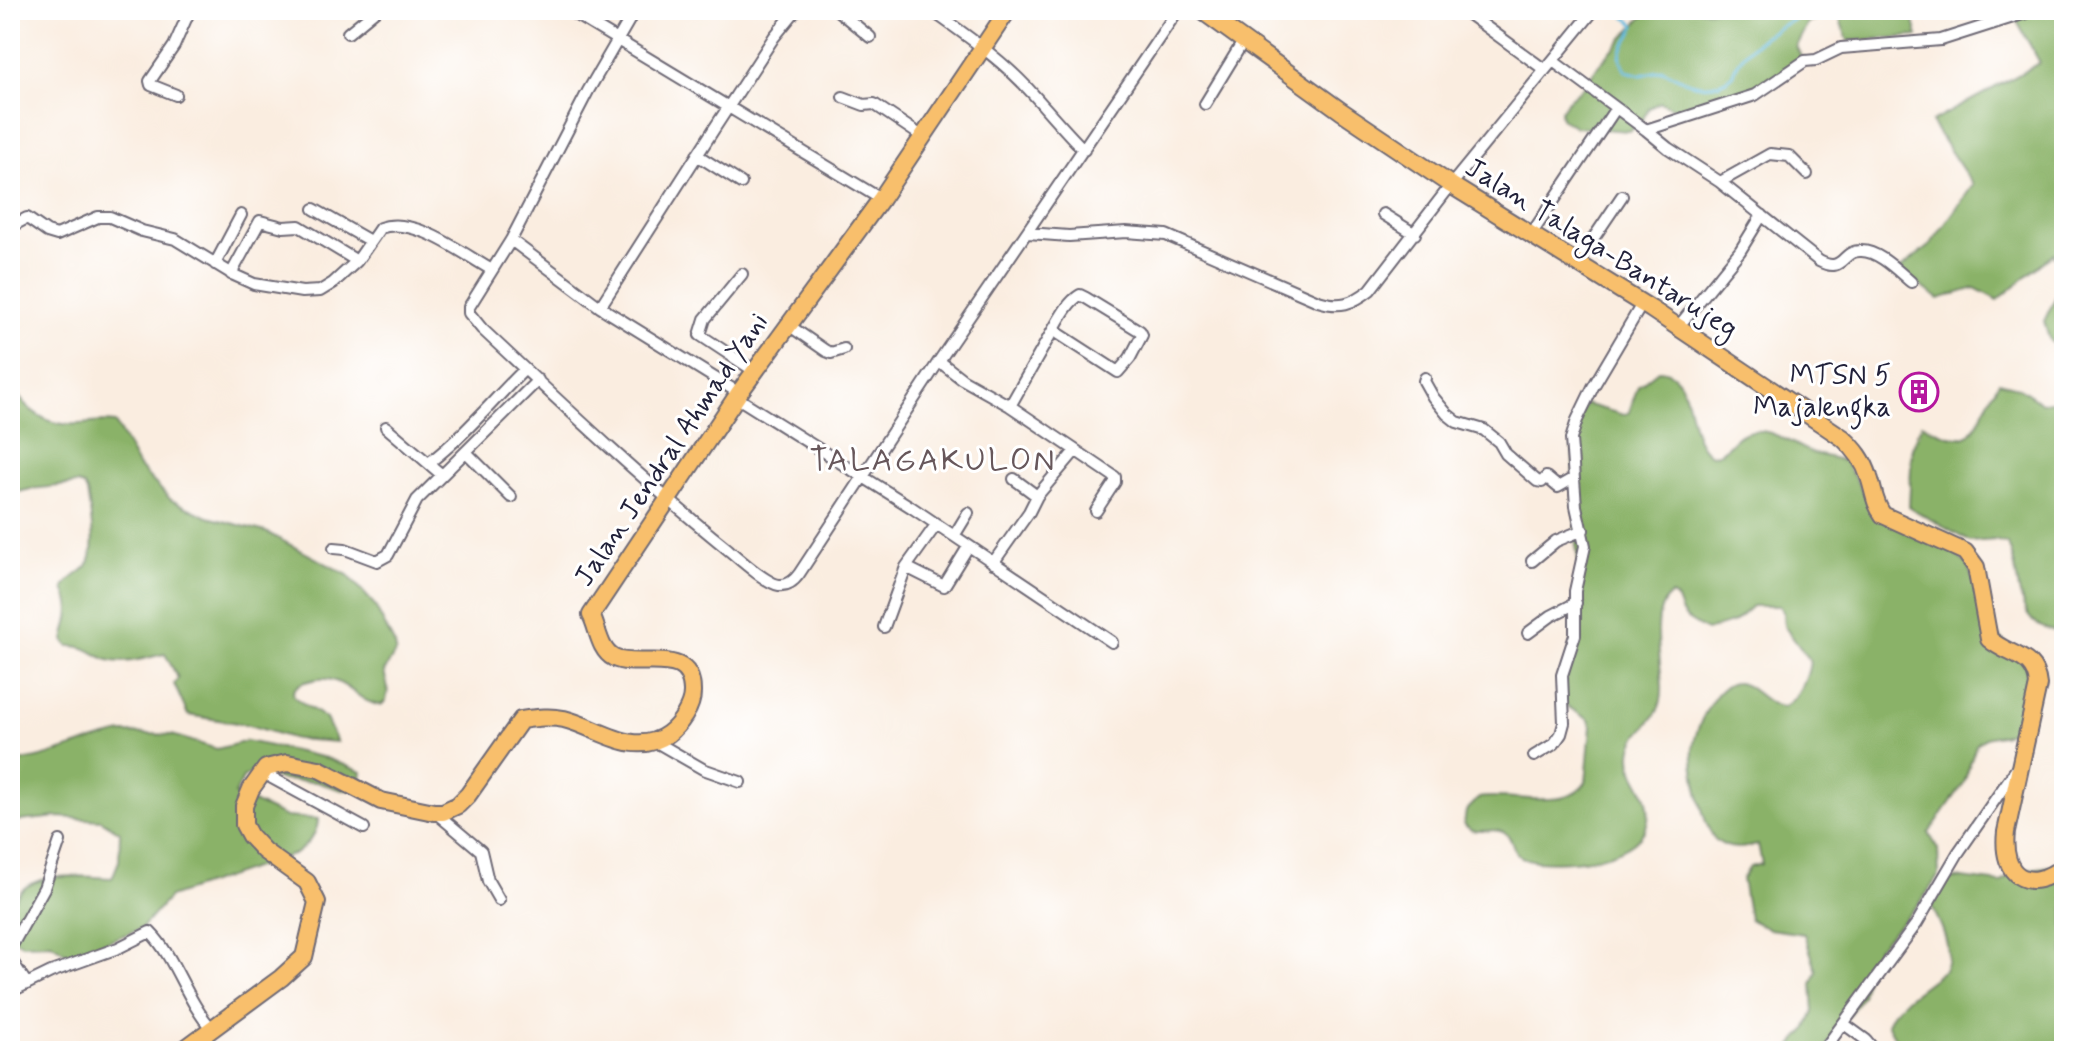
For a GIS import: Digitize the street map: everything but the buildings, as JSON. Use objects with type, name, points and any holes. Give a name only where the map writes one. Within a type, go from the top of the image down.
[{"type":"main road","name":"Jalan Jendral Ahmad Yani","points":[[656,742],[671,732],[684,716],[691,701],[690,679],[675,663],[615,659],[605,650],[591,615],[738,395],[881,199],[1008,10]]},
{"type":"main road","name":"Jalan Talaga-Bantarujeg","points":[[1201,10],[1341,111],[1451,185],[1678,327],[1843,438],[1861,457],[1875,503],[1883,515],[1965,552],[1976,567],[1989,639],[2030,663],[2037,673],[2038,685],[2005,845],[2012,870],[2027,880],[2034,880],[2054,874],[2064,866]]},
{"type":"main road","points":[[182,1051],[281,978],[304,957],[317,902],[307,882],[264,851],[244,825],[244,806],[266,768],[287,763],[319,769],[381,801],[443,812],[458,805],[521,720],[544,717],[568,720],[612,739],[656,742]]},
{"type":"street","points":[[176,95],[151,85],[150,81],[174,46],[190,10]]},
{"type":"street","points":[[348,33],[376,10]]},
{"type":"street","points":[[568,10],[881,199]]},
{"type":"street","points":[[635,10],[511,240],[469,307],[469,313],[482,329],[666,500],[742,561],[773,583],[783,585],[794,581],[799,574],[939,361],[1178,10]]},
{"type":"street","points":[[600,307],[774,37],[796,10]]},
{"type":"street","points":[[837,10],[870,37]]},
{"type":"street","points":[[931,10],[982,47],[1032,93],[1057,124],[1084,150]]},
{"type":"street","points":[[1463,10],[1545,70]]},
{"type":"street","points":[[1028,233],[1069,236],[1126,232],[1166,235],[1286,288],[1332,305],[1344,306],[1370,290],[1594,10]]},
{"type":"street","points":[[1646,130],[1755,95],[1803,62],[1821,58],[1841,48],[1941,40],[2035,10]]},
{"type":"street","points":[[1205,104],[1244,40]]},
{"type":"street","points":[[1553,61],[1668,148],[1720,182],[1819,261],[1828,266],[1838,265],[1852,252],[1863,250],[1883,260],[1911,282]]},
{"type":"street","points":[[843,97],[864,105],[874,104],[923,137]]},
{"type":"street","points":[[1530,236],[1616,108]]},
{"type":"street","points":[[1720,182],[1770,154],[1789,156],[1807,174]]},
{"type":"street","points":[[697,155],[741,183]]},
{"type":"street","points":[[1576,264],[1622,196]]},
{"type":"street","points":[[314,209],[370,241]]},
{"type":"street","points":[[1383,214],[1415,234]]},
{"type":"street","points":[[215,264],[241,215]]},
{"type":"street","points":[[1678,327],[1740,251],[1762,215]]},
{"type":"street","points":[[10,227],[27,218],[57,235],[103,216],[142,231],[175,239],[231,274],[274,289],[320,291],[357,261],[381,227],[397,224],[411,226],[492,270]]},
{"type":"street","points":[[231,274],[260,221],[283,227],[299,226],[357,261]]},
{"type":"street","points":[[511,240],[600,307],[1112,642]]},
{"type":"street","points":[[742,274],[705,319],[700,335],[756,372]]},
{"type":"street","points":[[1010,406],[1053,330],[1080,295],[1142,335],[1130,358],[1118,372],[1053,330]]},
{"type":"street","points":[[1534,756],[1554,744],[1561,734],[1564,723],[1562,675],[1575,635],[1575,591],[1585,546],[1572,479],[1571,439],[1577,420],[1642,304]]},
{"type":"street","points":[[787,324],[826,351],[831,353],[844,349]]},
{"type":"street","points":[[939,361],[962,379],[1010,406],[1113,475],[1116,480],[1096,511]]},
{"type":"street","points":[[430,462],[448,448],[525,369]]},
{"type":"street","points":[[1425,378],[1433,397],[1447,414],[1457,422],[1484,430],[1537,481],[1542,482],[1546,477],[1558,487],[1572,479]]},
{"type":"street","points":[[334,548],[377,561],[388,555],[417,500],[538,380]]},
{"type":"street","points":[[386,427],[442,475]]},
{"type":"street","points":[[993,563],[1037,496],[1075,451]]},
{"type":"street","points":[[466,452],[511,497]]},
{"type":"street","points":[[1014,479],[1037,496]]},
{"type":"street","points":[[954,536],[968,513]]},
{"type":"street","points":[[884,627],[906,567],[936,525]]},
{"type":"street","points":[[1532,561],[1556,541],[1583,530]]},
{"type":"street","points":[[906,567],[943,587],[968,547]]},
{"type":"street","points":[[1528,633],[1576,603]]},
{"type":"street","points":[[656,742],[703,769],[740,782]]},
{"type":"street","points":[[1823,1051],[1917,923],[1975,826],[2021,764]]},
{"type":"street","points":[[261,772],[364,828]]},
{"type":"street","points":[[434,812],[481,851],[488,881],[499,900]]},
{"type":"street","points":[[10,949],[44,888],[60,841]]},
{"type":"street","points":[[10,992],[150,932],[166,950],[181,984],[211,1028]]},
{"type":"street","points":[[10,958],[13,967],[27,984]]},
{"type":"street","points":[[1844,1024],[1875,1051]]},
{"type":"green space","points":[[1649,10],[1911,10],[1918,36],[1848,41],[1837,12],[1808,23],[1796,46],[1804,63],[1762,87],[1685,113],[1660,102],[1649,108],[1640,124],[1629,131],[1576,127],[1561,118],[1560,112],[1567,101],[1582,88],[1601,62]]},
{"type":"green space","points":[[2035,10],[2064,10],[2064,116],[2060,120],[2064,126],[2064,278],[2054,253],[1998,300],[1975,288],[1939,299],[1899,270],[1930,245],[1973,185],[1931,122],[2040,63],[2014,16]]},
{"type":"green space","points":[[2064,280],[2064,352],[2050,341],[2044,321]]},
{"type":"green space","points":[[1658,370],[1671,373],[1679,381],[1696,435],[1711,455],[1720,452],[1742,434],[1761,431],[1780,436],[1815,454],[1845,462],[1875,511],[1927,531],[1967,564],[1991,627],[2036,676],[2029,711],[2020,725],[2005,734],[1985,738],[1976,745],[1964,783],[1929,833],[1938,849],[1939,875],[1920,903],[1877,948],[1868,965],[1862,996],[1823,1051],[1787,1051],[1806,1030],[1814,1012],[1812,984],[1817,971],[1804,934],[1769,929],[1749,919],[1742,879],[1750,867],[1762,864],[1758,845],[1732,847],[1717,841],[1712,835],[1699,797],[1694,767],[1693,747],[1698,730],[1720,691],[1741,683],[1770,703],[1783,707],[1802,687],[1810,661],[1784,626],[1783,612],[1779,606],[1752,606],[1734,622],[1706,631],[1687,619],[1672,595],[1665,601],[1658,623],[1661,699],[1653,718],[1636,739],[1631,756],[1633,770],[1647,801],[1648,820],[1641,835],[1628,846],[1592,859],[1537,861],[1520,856],[1503,832],[1473,830],[1464,824],[1466,811],[1479,798],[1565,797],[1586,782],[1591,726],[1589,720],[1562,703],[1562,690],[1582,608],[1582,582],[1576,547],[1572,431],[1585,404],[1624,415],[1629,412],[1638,386]]},
{"type":"green space","points":[[10,382],[25,404],[46,420],[70,424],[115,423],[139,467],[171,500],[208,517],[266,532],[348,575],[374,604],[395,645],[396,651],[384,672],[388,689],[386,701],[381,705],[372,703],[332,680],[302,683],[293,691],[294,697],[326,719],[337,742],[295,739],[249,725],[188,715],[174,684],[178,678],[165,654],[119,662],[82,647],[68,646],[64,640],[70,609],[64,588],[87,566],[92,551],[87,492],[84,486],[77,484],[10,494]]},
{"type":"green space","points":[[1999,382],[2018,387],[2042,403],[2064,398],[2064,626],[2054,631],[2030,618],[2024,607],[2007,544],[1995,540],[1970,542],[1909,507],[1912,448],[1922,424],[1941,433],[1966,436],[1979,422]]},
{"type":"green space","points":[[124,733],[172,735],[217,749],[247,741],[326,758],[362,772],[360,785],[342,790],[316,782],[281,780],[254,771],[243,778],[235,794],[286,817],[318,819],[311,839],[295,854],[169,897],[141,929],[69,955],[51,943],[22,944],[10,937],[9,914],[16,897],[26,887],[53,878],[112,878],[119,861],[120,832],[101,820],[58,817],[10,822],[10,762]]},
{"type":"green space","points":[[2064,866],[2064,1051],[1939,1051],[1932,1039],[1900,1047],[1887,1023],[1893,1012],[1944,970],[1947,963],[1945,937],[1930,904],[1947,880],[1962,878],[2001,883],[2016,871]]},
{"type":"waterway","points":[[1618,10],[1635,25],[1621,51],[1620,57],[1626,71],[1641,75],[1663,70],[1698,85],[1714,84],[1732,76],[1737,64],[1754,45],[1812,10]]},
{"type":"place","name":"MTSN 5 Majalengka","points":[[1919,392]]},
{"type":"district","name":"TALAGAKULON","points":[[933,461]]}]
